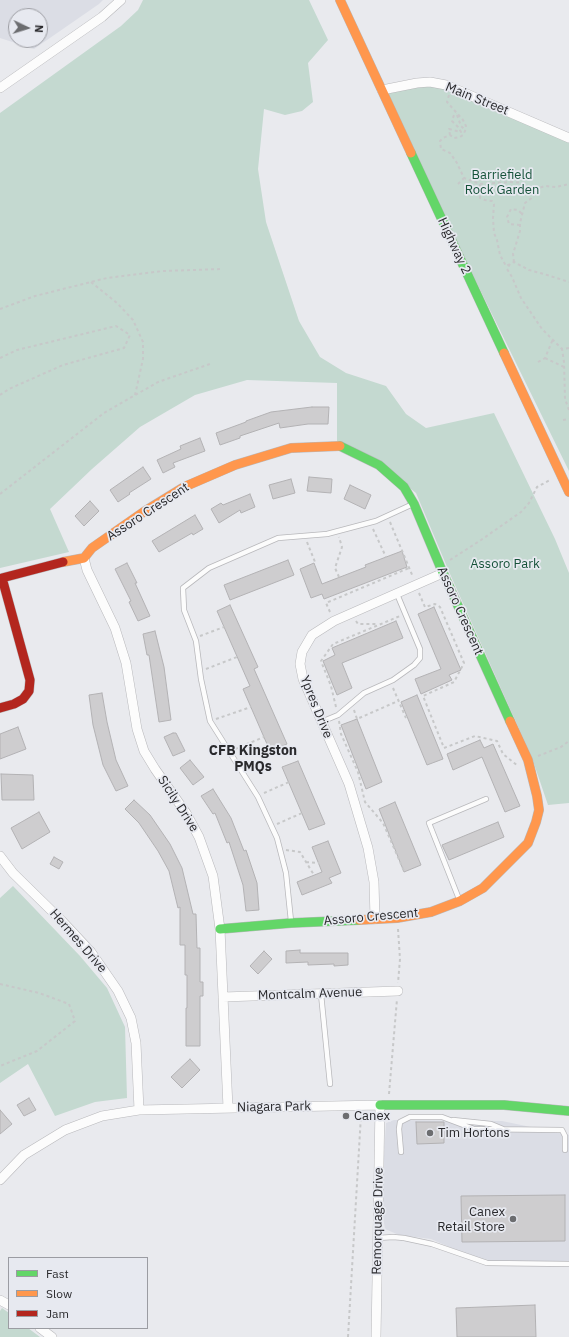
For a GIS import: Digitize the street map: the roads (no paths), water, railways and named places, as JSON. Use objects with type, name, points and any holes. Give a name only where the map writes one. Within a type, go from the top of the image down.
[{"type":"street","points":[[0,88],[102,17],[122,0]]},
{"type":"street","name":"Highway 2","points":[[340,0],[569,492]]},
{"type":"street","name":"Main Street","points":[[382,90],[417,83],[430,82],[446,85],[569,138]]},
{"type":"street","name":"Assoro Crescent","points":[[84,558],[92,548],[139,515],[184,487],[235,465],[291,448],[340,446],[379,465],[404,487],[414,504],[441,570],[528,761],[539,810],[528,843],[483,888],[460,901],[431,912],[397,918],[291,923],[220,929]]},
{"type":"street","points":[[0,708],[14,704],[23,699],[29,691],[30,680],[2,578],[84,558]]},
{"type":"street","name":"Sicily Drive","points":[[84,558],[87,570],[115,628],[126,663],[137,729],[144,751],[186,813],[199,837],[213,876],[220,929],[228,1108]]},
{"type":"street","name":"Ypres Drive","points":[[375,919],[374,882],[368,848],[349,784],[303,679],[300,664],[302,652],[312,635],[334,621],[416,585],[441,570]]},
{"type":"street","name":"Hermes Drive","points":[[0,856],[13,873],[91,952],[118,991],[131,1018],[136,1043],[139,1110]]},
{"type":"street","name":"Montcalm Avenue","points":[[223,997],[398,991]]},
{"type":"street","name":"Niagara Park","points":[[0,1180],[24,1155],[65,1130],[102,1116],[139,1110],[380,1105],[504,1105],[569,1111]]},
{"type":"street","name":"Remorquage Drive","points":[[376,1337],[380,1105]]},
{"type":"street","points":[[41,1329],[52,1337]]},
{"type":"lane","points":[[291,923],[286,873],[277,838],[257,796],[210,721],[195,638],[184,610],[183,588],[209,568],[278,538],[327,534],[370,523],[414,504]]},
{"type":"lane","points":[[322,722],[338,715],[364,693],[390,681],[414,665],[420,658],[420,649],[397,594]]},
{"type":"lane","points":[[460,901],[429,823],[486,799]]},
{"type":"lane","points":[[321,994],[330,1084]]},
{"type":"lane","points":[[401,1152],[400,1122],[410,1118],[442,1117],[474,1129],[562,1130],[565,1136],[565,1150]]},
{"type":"lane","points":[[446,1119],[491,1124],[504,1130]]},
{"type":"lane","points":[[378,1238],[398,1238],[432,1244],[487,1263],[569,1264]]},
{"type":"place","name":"Canex","points":[[346,1116]]},
{"type":"place","name":"Tim Hortons","points":[[430,1133]]},
{"type":"place","name":"Canex Retail Store","points":[[513,1219]]},
{"type":"district","name":"CFB Kingston PMQs","points":[[253,760]]},
{"type":"park label","name":"Barriefield Rock Garden","points":[[502,182]]},
{"type":"park label","name":"Assoro Park","points":[[505,564]]}]
